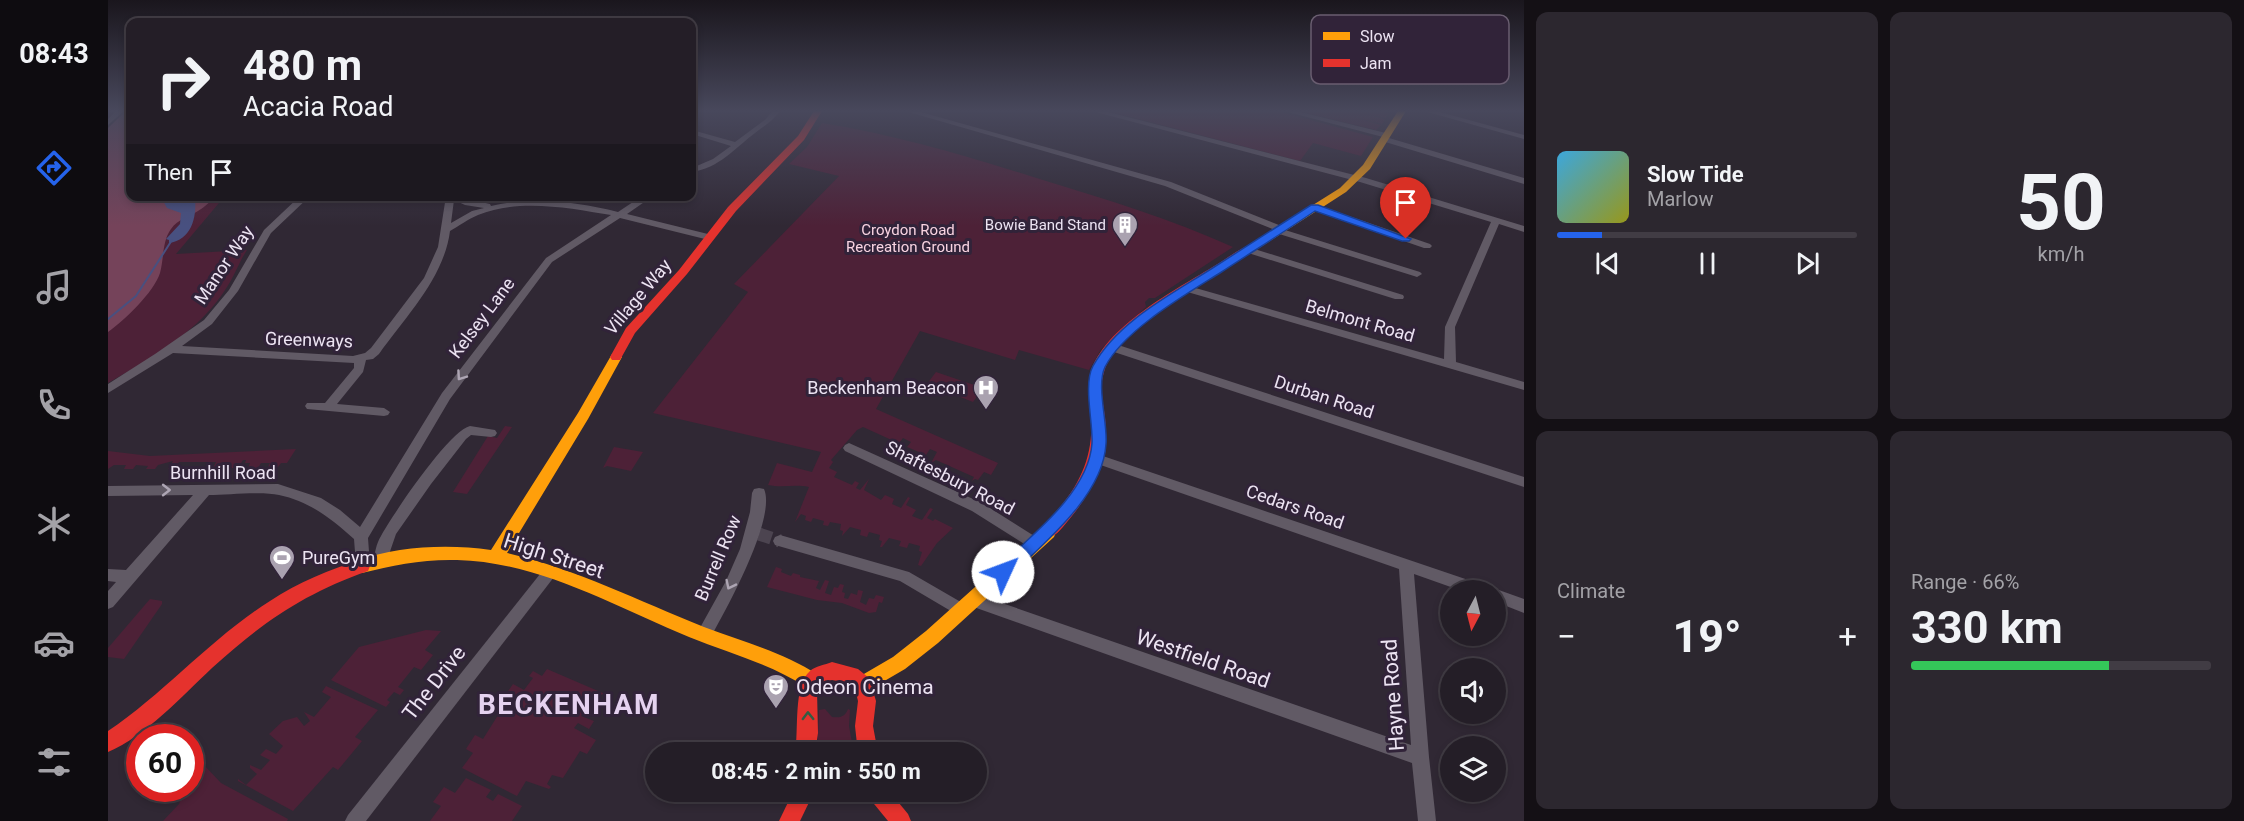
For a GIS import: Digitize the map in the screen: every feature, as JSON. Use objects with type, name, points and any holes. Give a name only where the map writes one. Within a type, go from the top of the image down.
[{"type":"main road","name":"Village Way","points":[[495,558],[583,416],[624,340],[740,201],[790,149]]},
{"type":"main road","points":[[863,684],[916,652],[1034,543],[1080,493],[1097,459],[1100,433],[1096,380],[1101,362],[1112,347],[1160,306],[1356,179],[1370,164],[1379,149]]},
{"type":"main road","name":"High Street","points":[[108,742],[148,714],[246,628],[274,607],[319,581],[380,561],[435,555],[495,558],[549,573],[791,667],[812,681]]},
{"type":"main road","points":[[806,742],[809,719],[807,696],[812,681],[824,672],[843,671],[863,684],[867,701],[864,726],[866,742]]},
{"type":"main road","points":[[789,821],[799,802]]},
{"type":"main road","points":[[886,802],[902,821]]},
{"type":"street","points":[[696,170],[702,169],[732,149]]},
{"type":"street","points":[[1045,149],[1164,183],[1280,230],[1417,274]]},
{"type":"street","points":[[1242,149],[1356,179],[1524,229]]},
{"type":"street","points":[[1422,149],[1524,181]]},
{"type":"street","name":"Manor Way","points":[[108,389],[171,349],[212,317],[233,291],[267,232],[301,201]]},
{"type":"street","name":"Greenways","points":[[171,349],[361,359],[375,351],[429,278],[443,248],[450,201]]},
{"type":"street","points":[[463,201],[494,207]]},
{"type":"street","name":"Kelsey Lane","points":[[361,537],[446,396],[495,328],[549,260],[642,201]]},
{"type":"street","points":[[447,229],[475,212],[494,207],[524,204],[622,214],[710,237]]},
{"type":"street","points":[[1314,207],[1427,246]]},
{"type":"street","points":[[1450,364],[1450,327],[1496,222]]},
{"type":"street","points":[[1248,250],[1399,297]]},
{"type":"street","name":"Belmont Road","points":[[1188,289],[1524,386]]},
{"type":"street","name":"Durban Road","points":[[1112,347],[1524,482]]},
{"type":"street","points":[[328,407],[359,369],[361,359]]},
{"type":"street","points":[[311,406],[384,412]]},
{"type":"street","points":[[380,561],[384,544],[391,530],[435,467],[463,434],[470,430],[491,433]]},
{"type":"street","name":"Shaftesbury Road","points":[[849,448],[977,507],[1034,543]]},
{"type":"street","name":"Cedars Road","points":[[1097,459],[1448,580]]},
{"type":"street","points":[[108,602],[205,490]]},
{"type":"street","name":"Burnhill Road","points":[[108,491],[284,490],[325,508],[361,537]]},
{"type":"street","name":"Burrell Row","points":[[704,635],[755,533],[759,493]]},
{"type":"street","points":[[361,537],[363,565]]},
{"type":"street","name":"Westfield Road","points":[[780,541],[904,576],[967,605],[1420,757]]},
{"type":"street","name":"Hayne Road","points":[[1406,566],[1427,821]]},
{"type":"street","name":"The Drive","points":[[354,821],[549,573]]},
{"type":"street","points":[[108,575],[129,577]]},
{"type":"street","points":[[1506,600],[1524,606]]},
{"type":"green space","points":[[108,149],[126,149],[126,201],[221,201],[176,254],[247,250],[227,287],[203,317],[174,342],[108,383]]},
{"type":"green space","name":"Croydon Road Recreation Ground","points":[[805,149],[941,149],[1139,210],[1233,247],[1155,298],[1149,298],[1145,302],[1146,307],[1101,349],[1089,370],[1019,350],[1015,360],[920,331],[876,409],[998,463],[991,475],[984,472],[978,480],[972,481],[974,477],[936,460],[931,463],[937,452],[930,449],[926,455],[907,447],[911,442],[903,438],[896,447],[894,446],[896,442],[863,427],[857,430],[831,460],[833,462],[829,468],[837,472],[834,477],[852,485],[855,481],[859,483],[856,488],[860,490],[869,479],[864,490],[881,500],[885,495],[894,499],[892,504],[901,508],[908,497],[910,498],[906,505],[916,510],[912,516],[922,520],[930,508],[933,509],[927,518],[933,521],[935,519],[953,528],[937,543],[921,566],[918,565],[922,552],[919,551],[920,546],[909,543],[907,548],[899,546],[901,541],[889,538],[880,547],[882,541],[879,540],[880,535],[869,532],[867,537],[860,535],[861,530],[850,527],[842,536],[841,524],[830,522],[828,526],[823,525],[824,521],[813,518],[811,522],[805,520],[806,516],[801,514],[795,522],[809,487],[768,485],[777,463],[812,472],[821,452],[653,413],[748,292],[734,284],[839,176],[789,164]]},
{"type":"green space","points":[[1255,149],[1308,149],[1300,161]]},
{"type":"green space","points":[[1336,149],[1365,149],[1361,156]]},
{"type":"green space","points":[[936,372],[983,388],[973,402],[927,384]]},
{"type":"green space","points":[[505,426],[512,427],[467,494],[453,492],[488,436],[497,438]]},
{"type":"green space","points":[[614,447],[643,452],[631,471],[607,466],[603,468]]},
{"type":"green space","points":[[296,449],[287,463],[281,463],[278,467],[268,467],[270,463],[261,463],[258,468],[248,468],[250,463],[245,463],[246,460],[243,460],[238,468],[228,468],[230,463],[221,463],[218,468],[213,468],[216,462],[179,462],[174,469],[168,469],[173,461],[158,465],[155,469],[146,469],[148,466],[136,465],[133,469],[124,469],[126,465],[114,465],[108,469],[108,451],[150,456]]},
{"type":"green space","points":[[776,567],[791,576],[793,573],[819,581],[816,588],[820,590],[825,580],[829,581],[825,593],[831,595],[834,587],[838,588],[840,584],[844,585],[842,592],[845,593],[844,598],[848,599],[851,593],[857,595],[858,590],[863,591],[860,602],[866,605],[869,598],[874,599],[876,595],[884,597],[882,603],[879,602],[876,612],[869,613],[842,603],[817,600],[767,587]]},
{"type":"green space","points":[[150,599],[162,601],[162,604],[124,659],[108,657],[108,648]]},
{"type":"green space","points":[[426,630],[441,631],[425,650],[433,655],[421,670],[414,667],[398,687],[404,690],[400,695],[394,692],[387,700],[390,702],[386,707],[331,680],[359,647]]},
{"type":"green space","points":[[547,669],[612,697],[613,699],[602,694],[595,705],[589,703],[581,716],[594,721],[589,729],[578,723],[574,728],[596,740],[587,754],[580,751],[563,778],[552,775],[547,784],[551,787],[549,789],[526,781],[517,796],[462,768],[473,753],[466,749],[475,735],[483,739],[500,712],[494,709],[499,703],[504,705],[509,699],[504,697],[513,684],[524,690],[533,678],[529,676],[533,671],[542,676]]},
{"type":"green space","points":[[326,686],[378,710],[355,737],[362,741],[338,770],[333,767],[293,811],[238,781],[238,779],[246,785],[257,774],[250,768],[250,765],[261,770],[270,760],[260,755],[266,749],[276,754],[283,746],[269,734],[283,721],[297,717],[304,726],[310,721],[304,712],[314,717],[331,697],[322,692]]},
{"type":"green space","points":[[825,709],[832,717],[835,717],[842,716],[848,709],[850,710],[849,726],[852,742],[818,742],[819,710]]},
{"type":"green space","points":[[204,765],[221,783],[288,819],[287,821],[163,821],[180,802],[204,802]]},
{"type":"green space","points":[[466,778],[491,790],[486,797],[493,801],[498,794],[522,806],[512,821],[430,821],[441,806],[433,802],[444,787],[455,793]]},
{"type":"shaded area","points":[[108,149],[126,149],[126,201],[211,201],[171,229],[166,239],[157,281],[138,306],[108,332]]},
{"type":"water","points":[[163,201],[195,201],[195,213],[191,227],[183,238],[169,243],[166,239],[180,224],[181,213],[167,208]]},
{"type":"waterway","points":[[108,319],[136,296],[172,240]]},
{"type":"tunnel","points":[[759,534],[780,541]]},
{"type":"traffic: slow","points":[[1255,246],[1343,190],[1367,167],[1378,149]]},
{"type":"traffic: slow","points":[[495,558],[583,416],[616,357]]},
{"type":"traffic: slow","points":[[863,684],[899,663],[932,637],[1048,532]]},
{"type":"traffic: slow","points":[[362,566],[402,557],[442,553],[500,558],[529,565],[587,585],[699,633],[772,659],[812,681]]},
{"type":"traffic: jam","points":[[616,357],[630,331],[683,272],[732,209],[790,149]]},
{"type":"traffic: jam","points":[[1048,532],[1070,507],[1093,467],[1098,436],[1096,378],[1100,365],[1111,348],[1147,315],[1255,246]]},
{"type":"traffic: jam","points":[[108,742],[149,712],[264,614],[311,586],[362,566]]},
{"type":"traffic: jam","points":[[807,742],[808,688],[817,676],[832,671],[852,675],[863,684],[867,701],[864,726],[866,742]]},
{"type":"traffic: jam","points":[[789,821],[799,802]]},
{"type":"traffic: jam","points":[[885,802],[901,821]]},
{"type":"place","name":"Bowie Band Stand","points":[[1125,248]]},
{"type":"place","name":"Beckenham Beacon","points":[[986,411]]},
{"type":"place","name":"PureGym","points":[[282,581]]},
{"type":"place","name":"Odeon Cinema","points":[[776,710]]},
{"type":"district","name":"BECKENHAM","points":[[569,704]]},
{"type":"route","points":[[1003,572],[1059,519],[1087,483],[1097,459],[1100,433],[1096,394],[1098,369],[1112,347],[1160,306],[1314,207],[1406,239]]}]
